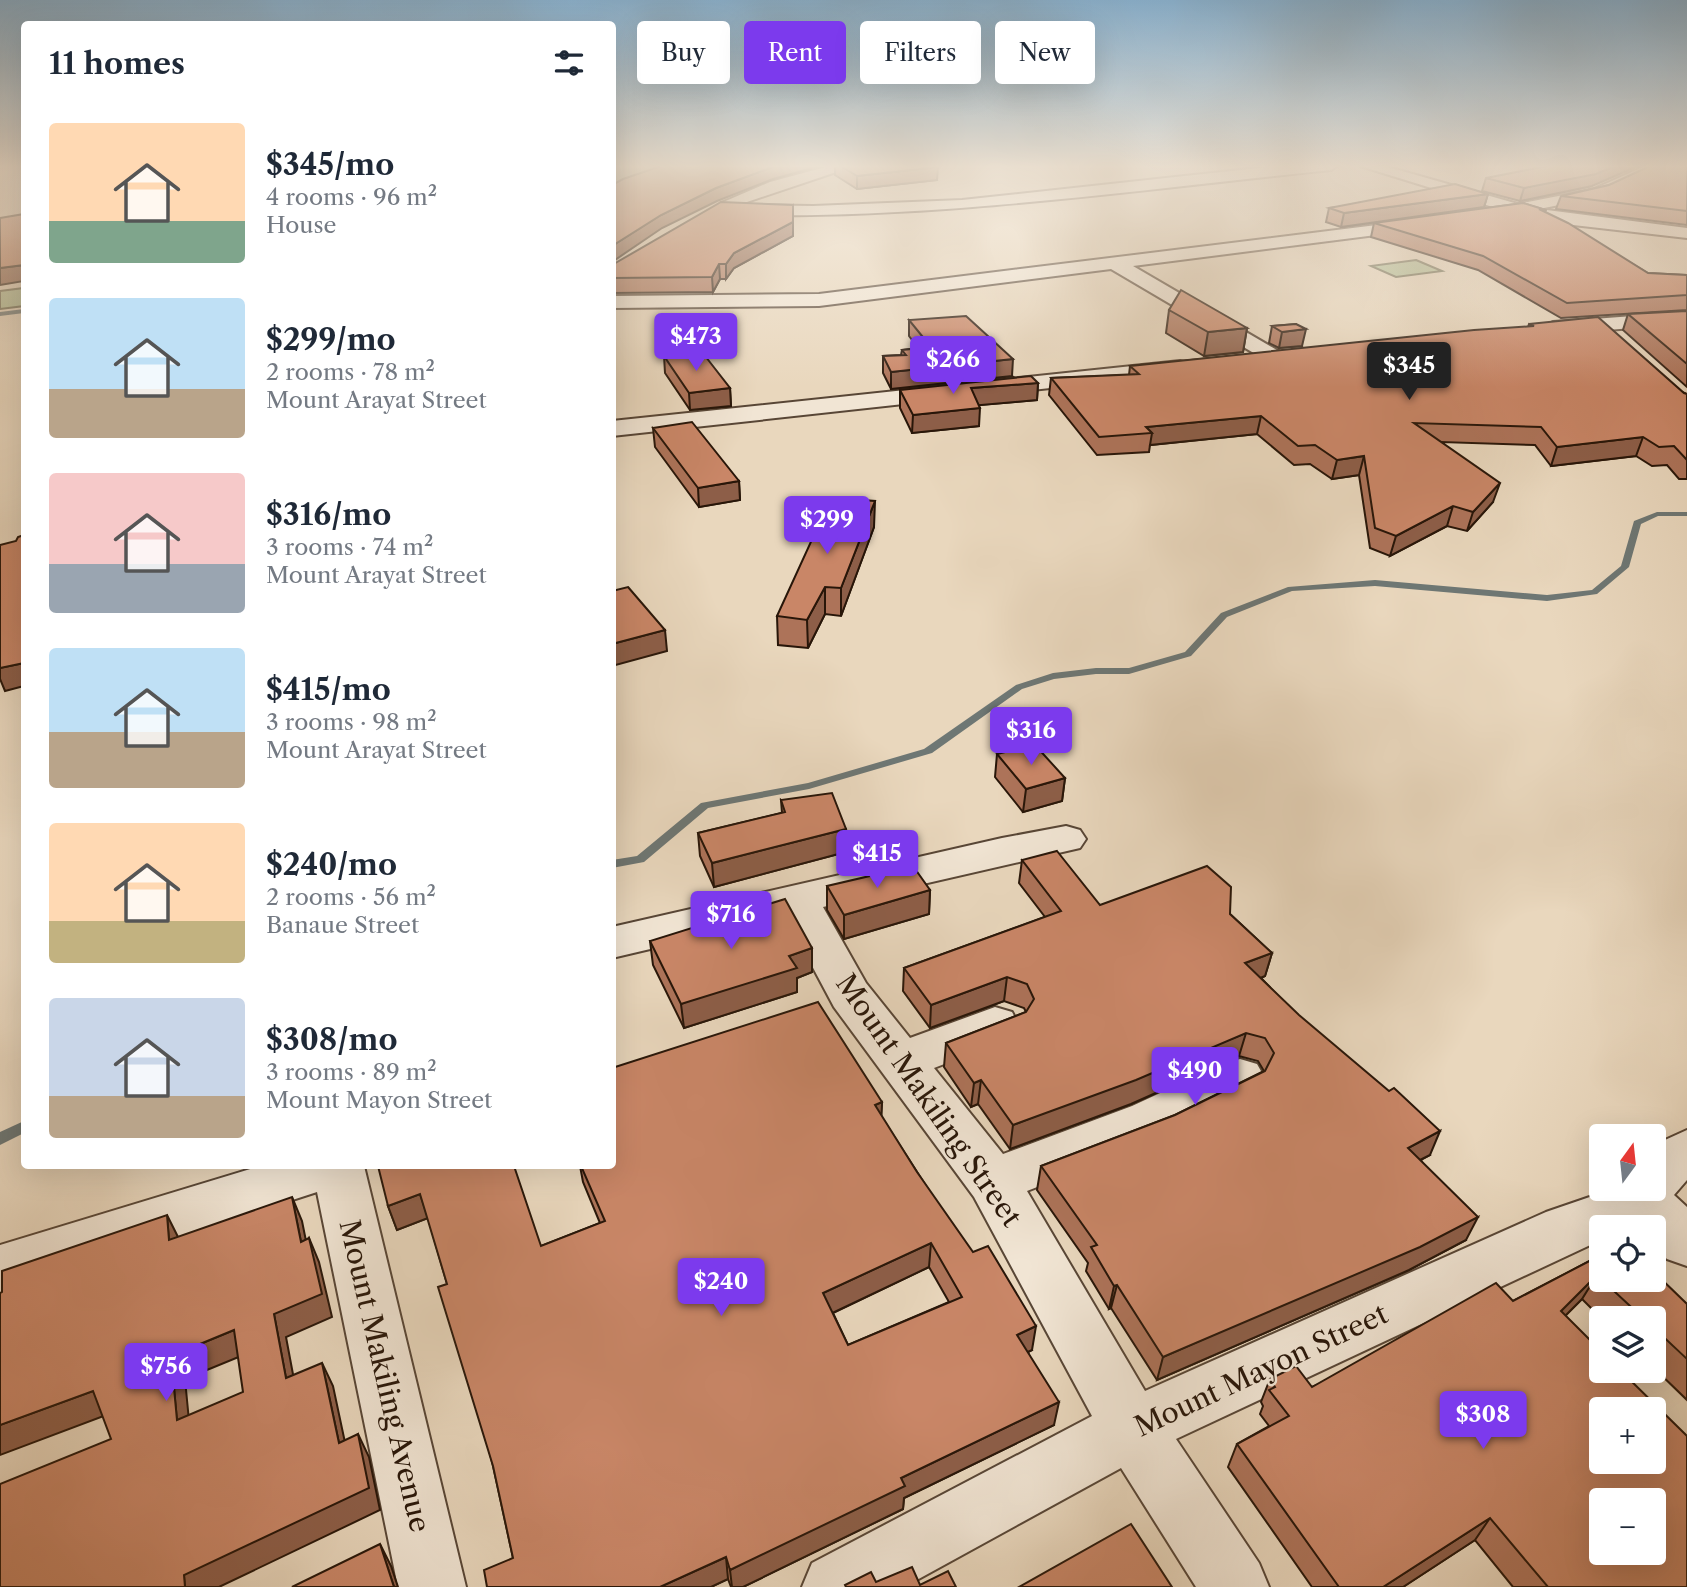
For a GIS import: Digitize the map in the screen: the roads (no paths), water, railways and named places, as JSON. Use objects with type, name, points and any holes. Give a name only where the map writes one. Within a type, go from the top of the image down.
[{"type":"street","points":[[616,302],[757,303],[820,300],[1306,239]]},
{"type":"street","points":[[1116,264],[1274,358]]},
{"type":"street","points":[[1530,330],[1687,318]]},
{"type":"street","points":[[1598,323],[1626,347]]},
{"type":"street","points":[[1233,362],[1301,355]]},
{"type":"street","points":[[616,429],[1206,365]]},
{"type":"street","points":[[616,942],[1066,839]]},
{"type":"street","name":"Mount Makiling Street","points":[[799,900],[831,1001],[902,1060],[993,1181],[1132,1428],[1235,1587]]},
{"type":"street","points":[[902,1060],[1005,1021]]},
{"type":"street","points":[[993,1181],[1150,1121],[1240,1077]]},
{"type":"street","points":[[1666,1169],[1676,1156],[1687,1152]]},
{"type":"street","points":[[0,1270],[321,1169]]},
{"type":"street","name":"Mount Makiling Avenue","points":[[339,1169],[432,1587]]},
{"type":"street","name":"Mount Mayon Street","points":[[836,1587],[1132,1428],[1625,1201]]},
{"type":"street","points":[[1657,1201],[1687,1242]]},
{"type":"waterway","points":[[0,314],[21,311]]},
{"type":"waterway","points":[[616,863],[640,859],[705,805],[809,786],[928,751],[1019,687],[1053,676],[1096,671],[1129,671],[1188,654],[1224,615],[1291,589],[1375,583],[1547,598],[1594,592],[1625,567],[1637,523],[1657,514],[1687,514]]},
{"type":"waterway","points":[[0,1139],[21,1128]]}]
